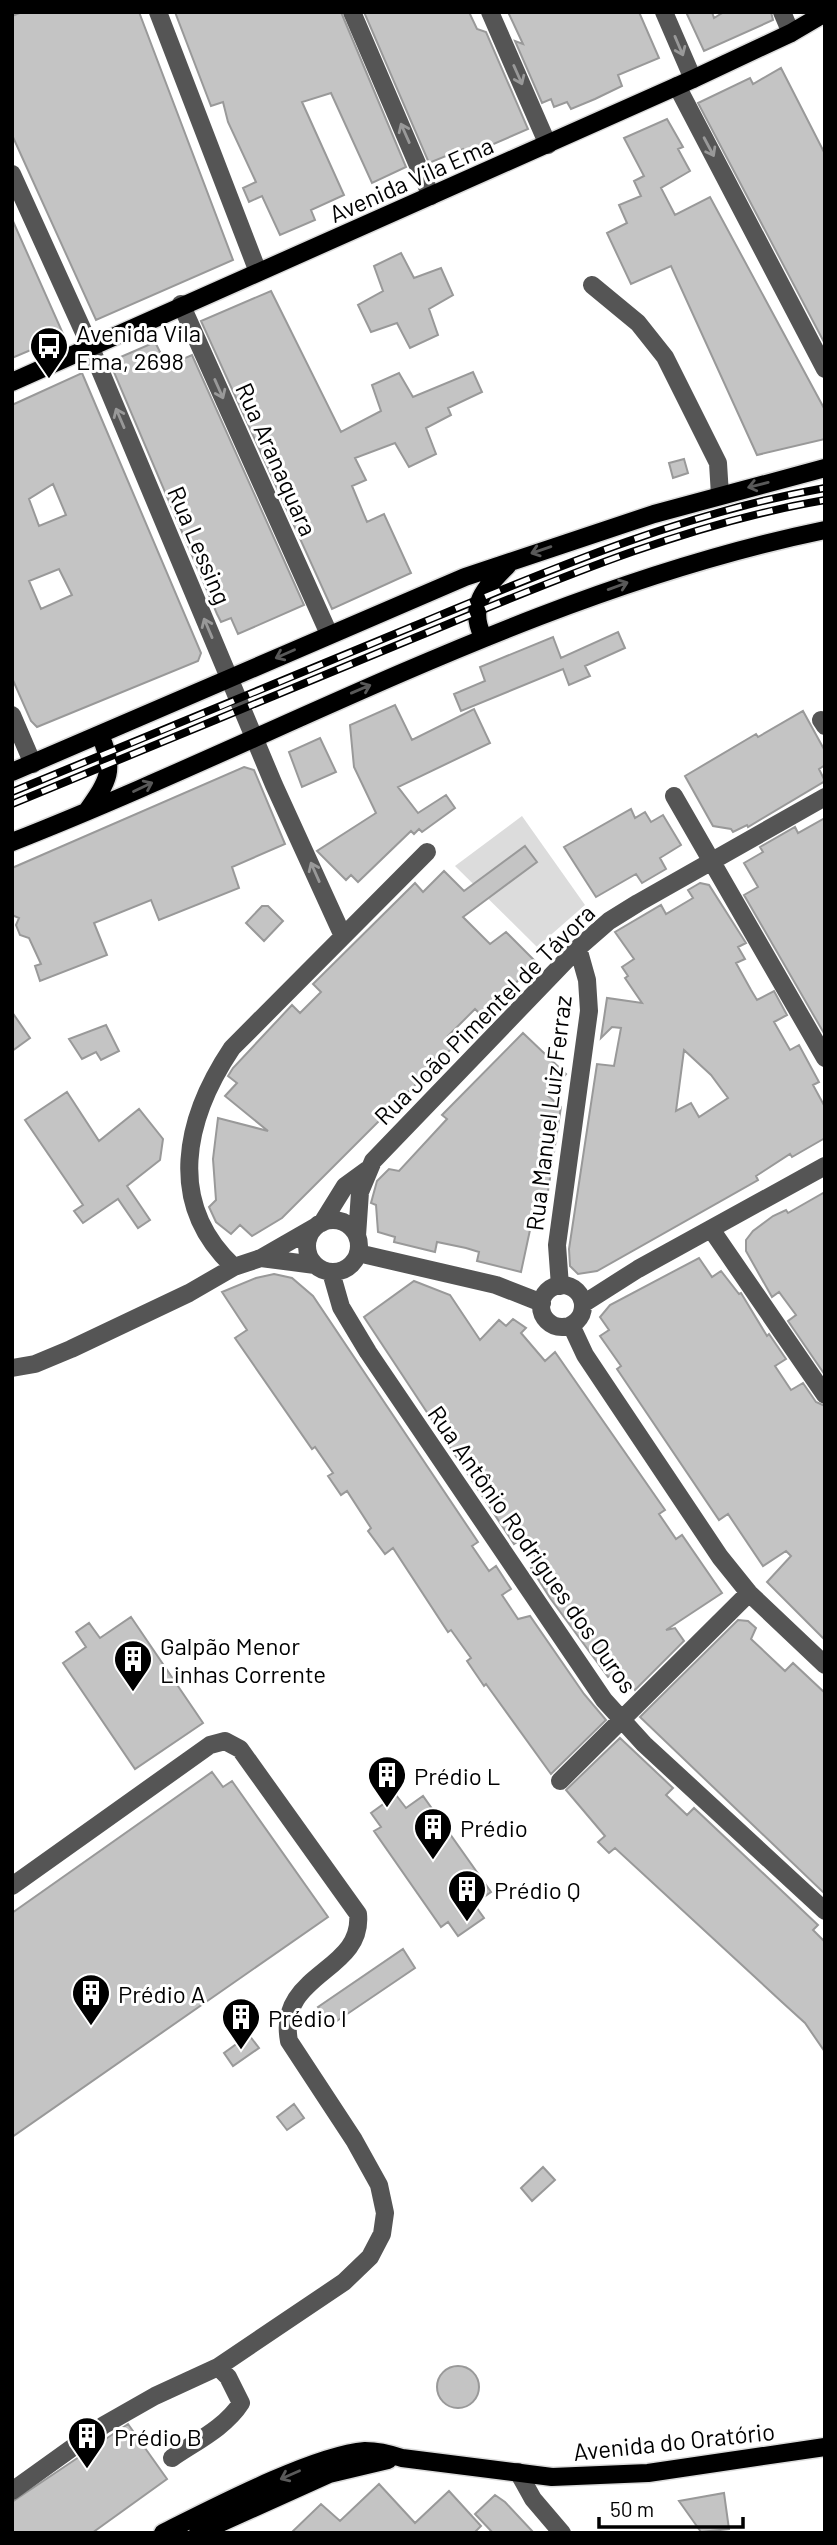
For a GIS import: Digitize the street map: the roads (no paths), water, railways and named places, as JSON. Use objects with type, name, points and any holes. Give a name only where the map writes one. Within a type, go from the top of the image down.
[{"type":"main road","name":"Avenida Vila Ema","points":[[12,382],[181,304],[685,83],[791,33],[825,13]]},
{"type":"main road","points":[[12,772],[329,634],[513,560],[720,495],[825,468]]},
{"type":"main road","points":[[12,842],[85,814],[254,736],[483,637],[650,575],[825,530]]},
{"type":"main road","points":[[483,637],[477,624],[477,602],[485,588],[513,560]]},
{"type":"main road","points":[[85,814],[104,788],[111,759],[100,735]]},
{"type":"main road","name":"Avenida do Oratório","points":[[163,2533],[331,2459],[366,2451],[552,2477],[648,2473],[825,2447]]},
{"type":"main road","name":"Avenida do Oratório","points":[[198,2533],[329,2474],[402,2458]]},
{"type":"street","points":[[158,12],[258,272]]},
{"type":"street","points":[[352,12],[431,196]]},
{"type":"street","points":[[490,12],[548,145]]},
{"type":"street","points":[[664,12],[685,83],[825,369]]},
{"type":"street","points":[[782,12],[791,33]]},
{"type":"street","name":"Rua Lessing","points":[[12,174],[90,346],[229,679],[342,934]]},
{"type":"street","points":[[592,285],[638,323],[665,357],[718,463],[720,495]]},
{"type":"street","name":"Rua Aranaquara","points":[[181,304],[329,634]]},
{"type":"street","points":[[12,715],[33,764]]},
{"type":"street","points":[[674,796],[825,1058]]},
{"type":"street","name":"Rua João Pimentel de Távora","points":[[318,1225],[345,1186],[367,1170],[384,1148],[578,948],[609,921],[711,860],[825,797]]},
{"type":"street","points":[[234,1267],[212,1244],[191,1195],[188,1163],[197,1114],[209,1081],[232,1048],[342,934],[427,852]]},
{"type":"street","name":"Rua Manuel Luiz Ferraz","points":[[560,1286],[558,1245],[589,1011],[587,980],[578,948]]},
{"type":"street","points":[[583,1304],[638,1269],[825,1166]]},
{"type":"street","name":"Rua João Pimentel de Távora","points":[[357,1245],[359,1200],[367,1170]]},
{"type":"street","points":[[12,1368],[35,1364],[71,1349],[189,1293],[234,1267],[261,1258],[318,1225],[338,1221],[352,1229],[357,1245],[348,1267],[323,1268],[261,1258]]},
{"type":"street","points":[[318,1225],[307,1242],[310,1258],[323,1268]]},
{"type":"street","points":[[711,1229],[825,1395]]},
{"type":"street","points":[[357,1245],[496,1284],[542,1303]]},
{"type":"street","name":"Rua Antônio Rodrigues dos Ouros","points":[[323,1268],[341,1307],[368,1352],[570,1653],[623,1721],[825,1911]]},
{"type":"street","points":[[560,1286],[578,1292],[583,1304],[580,1317],[571,1325],[558,1327],[547,1321],[542,1303],[548,1291],[560,1286]]},
{"type":"street","points":[[571,1325],[584,1355],[720,1557],[749,1593],[825,1665]]},
{"type":"street","points":[[560,1781],[749,1593]]},
{"type":"street","points":[[12,1886],[210,1745],[225,1741],[240,1749],[358,1914],[359,1925],[354,1940],[339,1958],[302,1989],[290,2005],[285,2022],[289,2041],[354,2140],[379,2185],[385,2213],[382,2234],[370,2257],[344,2282],[218,2367],[155,2396],[104,2425],[12,2491]]},
{"type":"street","points":[[172,2458],[218,2427],[234,2414],[241,2403],[228,2377],[218,2367]]},
{"type":"street","points":[[518,2472],[533,2500],[562,2533]]},
{"type":"railway","points":[[12,792],[565,565],[719,512],[825,488]]},
{"type":"railway","points":[[12,804],[618,557],[720,524],[825,500]]},
{"type":"place","name":"Avenida Vila Ema, 2698","points":[[49,380]]},
{"type":"place","name":"Galpão Menor Linhas Corrente","points":[[133,1693]]},
{"type":"place","name":"Prédio L","points":[[387,1809]]},
{"type":"place","name":"Prédio","points":[[433,1861]]},
{"type":"place","name":"Prédio Q","points":[[467,1923]]},
{"type":"place","name":"Prédio A","points":[[91,2027]]},
{"type":"place","name":"Prédio I","points":[[241,2051]]},
{"type":"place","name":"Prédio B","points":[[87,2470]]}]
